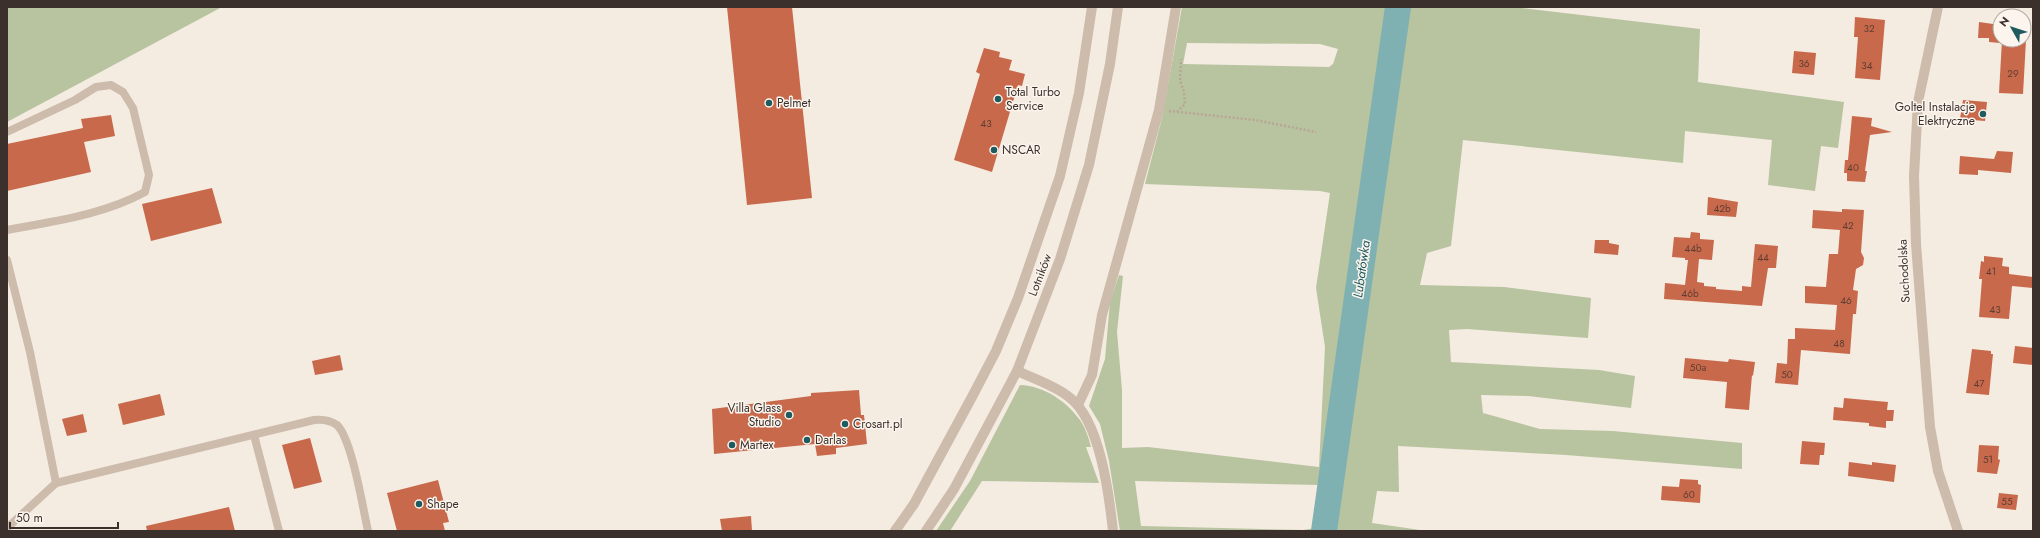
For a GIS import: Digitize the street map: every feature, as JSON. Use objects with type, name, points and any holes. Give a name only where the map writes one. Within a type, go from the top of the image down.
[{"type":"street","points":[[895,531],[914,504],[973,395],[996,351],[1018,298],[1060,176],[1079,93],[1092,7]]},
{"type":"street","name":"Lotników","points":[[926,531],[954,489],[1017,371],[1060,259],[1089,165],[1110,64],[1118,7]]},
{"type":"street","points":[[1078,405],[1092,375],[1102,315],[1159,110],[1176,7]]},
{"type":"street","name":"Suchodolska","points":[[1938,7],[1918,102],[1914,176],[1915,220],[1918,290],[1930,427],[1938,471],[1958,531]]},
{"type":"street","points":[[1017,371],[1069,396],[1078,405],[1089,423],[1097,447],[1108,494],[1113,531]]},
{"type":"lane","points":[[7,132],[75,100],[96,87],[111,85],[123,92],[133,108],[149,175],[145,192],[125,203],[101,211],[7,230]]},
{"type":"lane","points":[[7,260],[30,352],[56,483]]},
{"type":"lane","points":[[7,528],[56,483],[314,420],[325,419],[337,425],[346,439],[368,531]]},
{"type":"lane","points":[[254,435],[279,531]]},
{"type":"path","points":[[1177,112],[1185,104],[1184,92],[1180,80],[1181,58]]},
{"type":"path","points":[[1159,110],[1255,120],[1316,132]]},
{"type":"green space","points":[[7,7],[222,7],[7,122]]},
{"type":"green space","points":[[1182,7],[1522,7],[1700,29],[1698,82],[1844,102],[1838,148],[1821,146],[1815,191],[1768,185],[1772,140],[1685,131],[1683,163],[1463,140],[1451,246],[1427,253],[1420,285],[1504,287],[1591,298],[1588,338],[1467,329],[1449,330],[1451,362],[1599,370],[1635,376],[1631,408],[1528,396],[1481,395],[1483,413],[1540,429],[1613,431],[1742,443],[1742,469],[1566,455],[1398,446],[1399,492],[1377,491],[1372,523],[1427,531],[1120,531],[1109,461],[1100,424],[1089,406],[1105,359],[1110,302],[1119,275],[1123,276],[1117,332],[1122,390],[1122,448],[1148,447],[1319,467],[1325,347],[1316,288],[1330,193],[1320,191],[1145,184],[1162,118]],"holes":[[[1187,43],[1320,44],[1338,49],[1333,64],[1329,67],[1183,64]],[[1135,481],[1319,485],[1320,499],[1316,528],[1303,530],[1141,526]]]},
{"type":"green space","points":[[1020,385],[1038,388],[1055,396],[1076,415],[1085,429],[1091,447],[1086,447],[1099,483],[982,481],[950,531],[936,531],[970,481]]},
{"type":"building","name":"Pelmet","points":[[727,7],[792,7],[812,198],[747,205]]},
{"type":"building","points":[[1855,17],[1885,20],[1880,80],[1855,78],[1858,37],[1854,37]]},
{"type":"building","points":[[1979,22],[1992,24],[1992,42],[1989,42],[1989,38],[1978,38]]},
{"type":"building","points":[[984,48],[1000,52],[999,57],[1012,60],[1009,70],[1025,74],[1022,86],[1018,85],[992,172],[954,160],[980,74],[976,72]]},
{"type":"building","points":[[2002,48],[2026,48],[2023,94],[1999,93]]},
{"type":"building","points":[[1794,51],[1816,53],[1814,75],[1792,73]]},
{"type":"building","points":[[1963,100],[1987,102],[1985,121],[1960,119]]},
{"type":"building","points":[[111,115],[115,136],[84,142],[91,172],[7,191],[7,144],[83,128],[81,119]]},
{"type":"building","points":[[1852,116],[1872,118],[1871,126],[1892,132],[1870,135],[1865,182],[1847,181],[1847,173],[1844,173],[1845,160],[1848,160]]},
{"type":"building","points":[[1997,151],[2013,152],[2011,173],[1978,170],[1978,175],[1959,174],[1960,156],[1994,159]]},
{"type":"building","points":[[212,188],[222,223],[151,241],[142,204]]},
{"type":"building","points":[[1708,197],[1738,202],[1736,217],[1707,215]]},
{"type":"building","points":[[1842,209],[1864,210],[1861,252],[1864,258],[1863,265],[1856,269],[1853,290],[1858,291],[1856,314],[1853,314],[1850,354],[1801,350],[1798,385],[1775,383],[1777,363],[1787,364],[1788,339],[1795,339],[1795,328],[1835,330],[1837,305],[1805,303],[1805,286],[1826,287],[1829,254],[1838,254],[1840,230],[1812,228],[1813,210],[1842,212]]},
{"type":"building","points":[[1691,232],[1700,233],[1700,239],[1714,240],[1712,260],[1699,259],[1697,282],[1704,283],[1704,286],[1716,287],[1716,289],[1742,291],[1742,286],[1751,287],[1755,244],[1778,246],[1776,268],[1768,268],[1762,306],[1664,299],[1665,283],[1685,285],[1688,260],[1685,260],[1685,258],[1672,257],[1674,237],[1690,238]]},
{"type":"building","points":[[1595,240],[1609,240],[1609,243],[1619,245],[1618,255],[1594,253]]},
{"type":"building","points":[[1984,256],[2003,258],[2002,266],[2009,267],[2009,274],[2033,277],[2033,288],[2012,286],[2009,319],[1979,317],[1982,279],[1979,279],[1981,261],[1984,262]]},
{"type":"building","points":[[2015,346],[2033,348],[2033,365],[2013,363]]},
{"type":"building","points":[[1972,349],[1991,351],[1991,354],[1993,354],[1989,395],[1966,393]]},
{"type":"building","points":[[340,355],[343,370],[315,375],[312,361]]},
{"type":"building","points":[[1685,358],[1728,362],[1729,359],[1755,362],[1753,376],[1752,375],[1749,410],[1725,408],[1727,382],[1683,378]]},
{"type":"building","points":[[859,390],[861,415],[864,415],[867,444],[836,448],[836,454],[817,456],[815,444],[714,454],[712,409],[811,396],[811,393]]},
{"type":"building","points":[[160,394],[165,415],[123,425],[118,404]]},
{"type":"building","points":[[1844,398],[1888,402],[1887,410],[1894,410],[1893,421],[1886,421],[1886,428],[1869,426],[1869,423],[1833,420],[1834,407],[1843,408]]},
{"type":"building","points":[[83,414],[87,432],[67,436],[62,419]]},
{"type":"building","points":[[310,438],[322,482],[294,489],[282,445]]},
{"type":"building","points":[[1802,441],[1825,443],[1824,455],[1820,455],[1819,465],[1800,464]]},
{"type":"building","points":[[1979,445],[1999,446],[1998,459],[2000,460],[1997,474],[1977,472]]},
{"type":"building","points":[[1849,462],[1872,465],[1872,462],[1896,465],[1894,482],[1848,476]]},
{"type":"building","points":[[1680,479],[1698,480],[1698,484],[1701,485],[1700,503],[1661,500],[1662,486],[1679,487]]},
{"type":"building","points":[[438,480],[449,522],[443,523],[445,531],[397,531],[387,493]]},
{"type":"building","points":[[1999,493],[2018,495],[2016,510],[1997,508]]},
{"type":"building","points":[[229,507],[235,531],[147,531],[146,526]]},
{"type":"building","points":[[751,516],[752,531],[722,531],[720,519]]},
{"type":"waterway","name":"Lubatówka","points":[[1324,531],[1398,7]]},
{"type":"place","name":"Total Turbo Service","points":[[998,99]]},
{"type":"place","name":"Pelmet","points":[[769,103]]},
{"type":"place","name":"Goltel Instalacje Elektryczne","points":[[1983,114]]},
{"type":"place","name":"NSCAR","points":[[994,150]]},
{"type":"place","name":"Villa Glass Studio","points":[[789,415]]},
{"type":"place","name":"Crosart.pl","points":[[845,424]]},
{"type":"place","name":"Darlas","points":[[807,440]]},
{"type":"place","name":"Martex","points":[[732,445]]},
{"type":"place","name":"Shape","points":[[419,504]]}]
